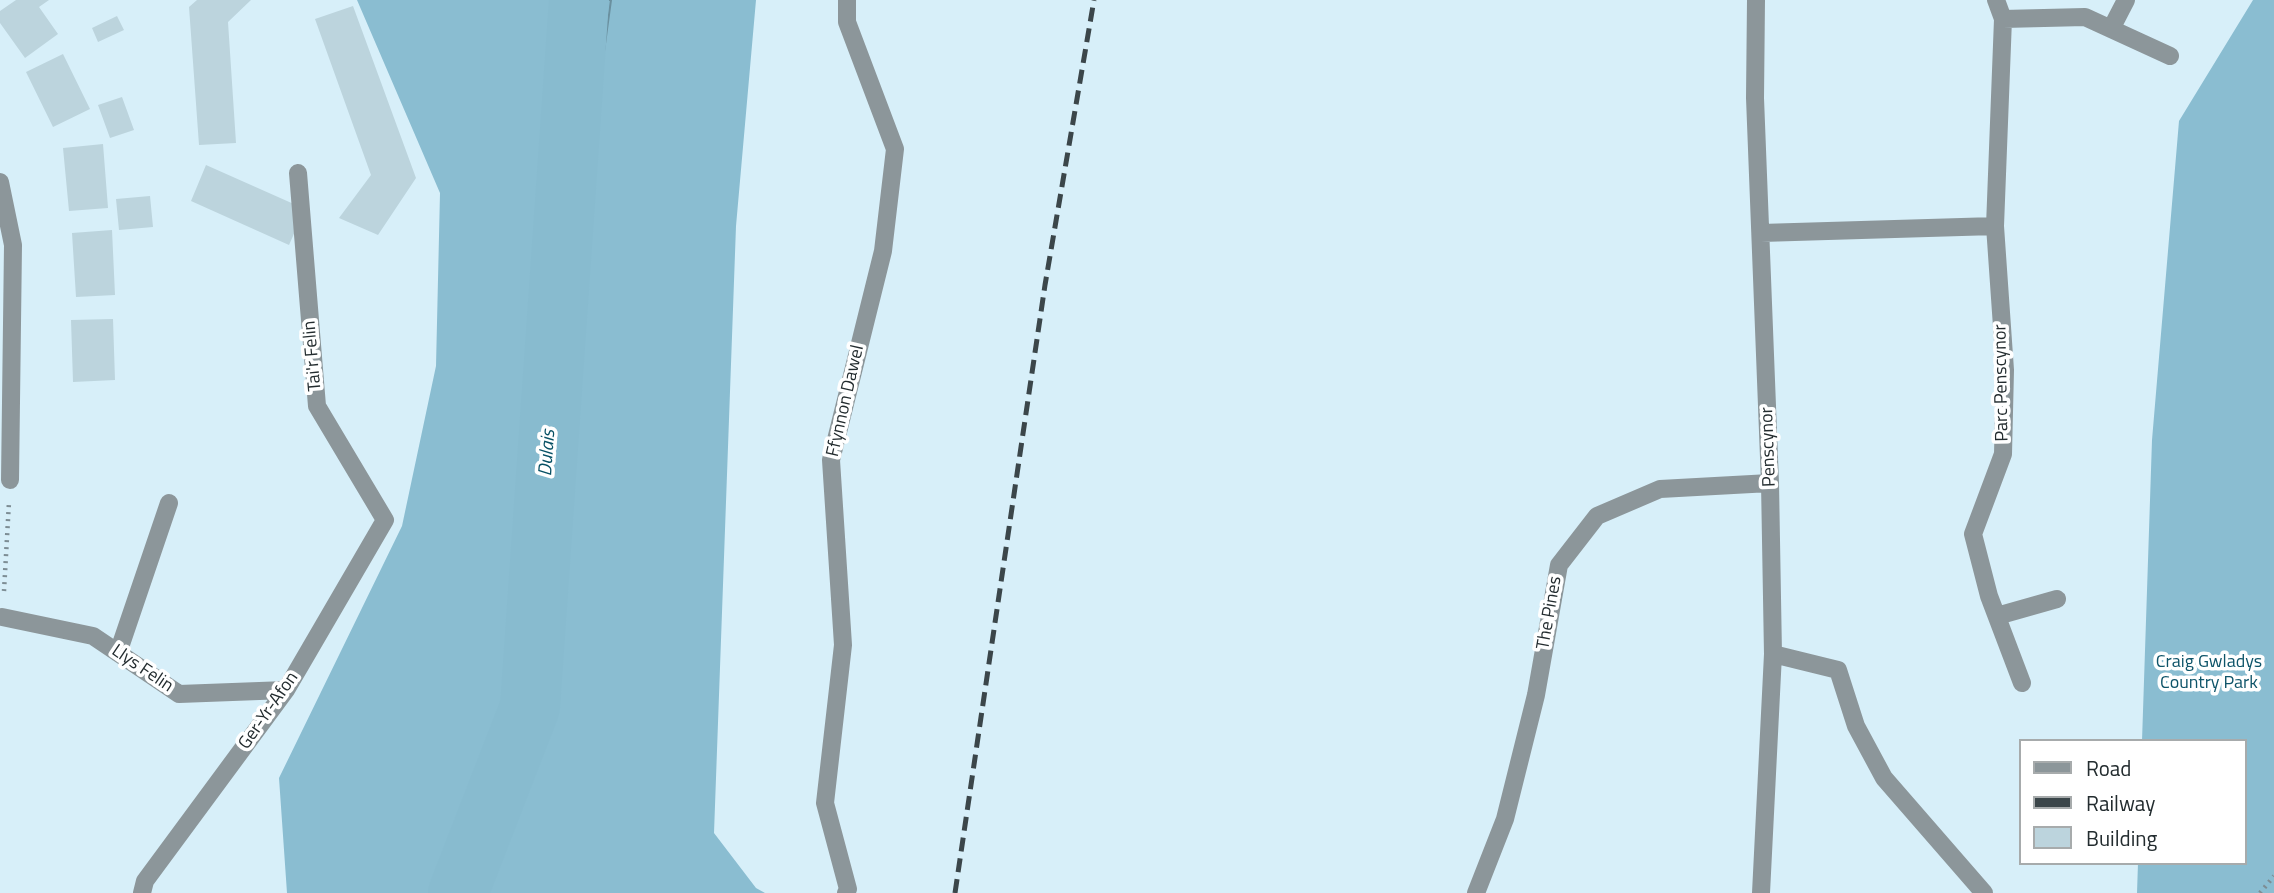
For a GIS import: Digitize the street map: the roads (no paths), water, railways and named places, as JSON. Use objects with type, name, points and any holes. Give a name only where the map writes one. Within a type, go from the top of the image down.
[{"type":"street","name":"Ffynnon Dawel","points":[[846,893],[848,890],[825,803],[844,645],[831,460],[883,251],[895,149],[846,22],[847,0]]},
{"type":"street","name":"Penscynor","points":[[1756,0],[1755,98],[1770,483],[1773,654],[1761,893]]},
{"type":"street","name":"Parc Penscynor","points":[[1996,0],[2003,19],[1995,226],[2005,370],[2003,454],[1973,534],[1997,616],[2022,683]]},
{"type":"street","points":[[2111,29],[2126,0]]},
{"type":"street","points":[[2003,19],[2085,17],[2170,56]]},
{"type":"street","name":"Tai'r Felin","points":[[298,173],[317,406],[385,520]]},
{"type":"street","points":[[0,183],[13,245],[10,480]]},
{"type":"street","points":[[1761,233],[1995,226]]},
{"type":"street","name":"The Pines","points":[[1476,893],[1505,819],[1536,695],[1559,565],[1597,516],[1660,489],[1770,483]]},
{"type":"street","points":[[118,653],[170,503]]},
{"type":"street","name":"Ger-Yr-Afon","points":[[142,893],[145,881],[286,690],[385,520]]},
{"type":"street","points":[[1997,616],[2057,599]]},
{"type":"street","name":"Llys Felin","points":[[2,617],[93,636],[179,694],[286,690]]},
{"type":"street","points":[[1773,654],[1838,670],[1856,726],[1884,778],[1984,893]]},
{"type":"waterway","name":"Dulais","points":[[458,893],[530,707],[579,0]]},
{"type":"railway","points":[[955,893],[1045,285],[1094,0]]},
{"type":"park label","name":"Craig Gwladys Country Park","points":[[2209,673]]}]
